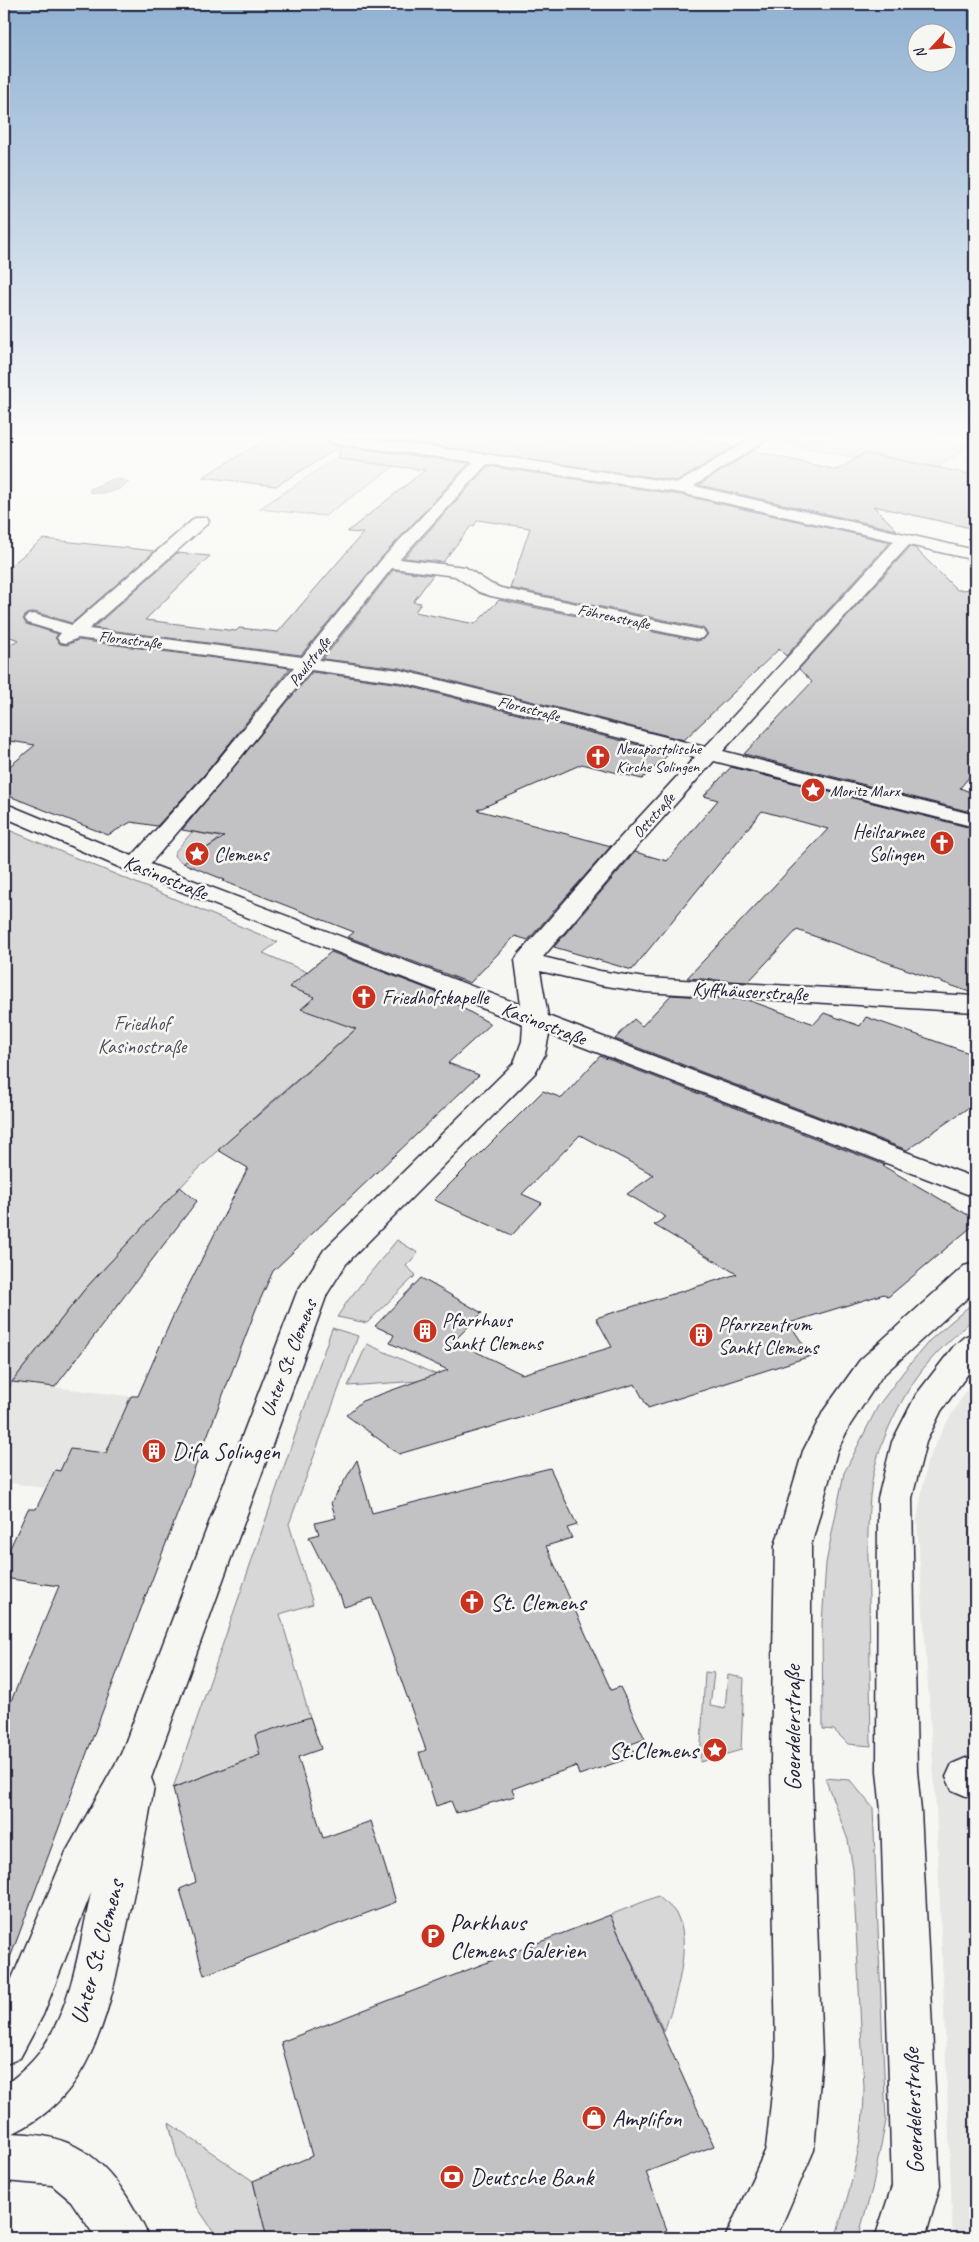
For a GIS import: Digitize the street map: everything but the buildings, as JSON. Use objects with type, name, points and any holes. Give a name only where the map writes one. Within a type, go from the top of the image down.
[{"type":"street","name":"Florastraße","points":[[53,645],[75,632],[175,544]]},
{"type":"street","name":"Paulstraße","points":[[136,866],[212,780],[406,544]]},
{"type":"street","name":"Oststraße","points":[[527,960],[709,754],[901,544]]},
{"type":"street","points":[[925,544],[975,555]]},
{"type":"street","name":"Föhrenstraße","points":[[388,563],[459,570],[485,588],[497,592],[696,634]]},
{"type":"street","name":"Florastraße","points":[[34,619],[75,632],[400,676],[975,821]]},
{"type":"street","name":"Kasinostraße","points":[[4,808],[136,866],[975,1188]]},
{"type":"street","points":[[527,960],[527,974],[537,1020]]},
{"type":"street","name":"Kyffhäuserstraße","points":[[527,960],[600,978],[644,985],[975,1004]]},
{"type":"street","name":"Unter St. Clemens","points":[[4,2042],[28,1999],[81,1866],[138,1762],[312,1292],[335,1257],[526,1067],[534,1054],[537,1020]]},
{"type":"street","name":"Goerdelerstraße","points":[[750,2238],[790,2150],[799,2056],[792,1760],[793,1546],[820,1451],[836,1419],[871,1368],[975,1274]]},
{"type":"street","name":"Goerdelerstraße","points":[[900,2238],[916,2186],[898,1771],[895,1498],[909,1442],[928,1404],[965,1354],[975,1345]]},
{"type":"street","name":"Unter St. Clemens","points":[[4,2114],[29,2096],[60,2064],[76,2032],[87,1999],[118,1874],[138,1762]]},
{"type":"street","points":[[4,2157],[54,2161],[72,2169],[92,2190],[124,2238]]},
{"type":"shaded area","points":[[975,1376],[975,2238],[953,2238],[936,1807],[917,1520],[927,1462],[944,1427]]},
{"type":"shaded area","points":[[12,1382],[218,1407],[180,1508],[4,1482],[4,1398]]},
{"type":"green space","name":"Friedhof Kasinostraße","points":[[4,828],[278,942],[263,953],[307,972],[320,961],[399,992],[270,1103],[190,1177],[85,1289],[12,1382],[4,1398]]},
{"type":"green space","points":[[192,832],[220,837],[183,863],[174,856],[175,852]]},
{"type":"green space","points":[[397,1240],[418,1253],[406,1266],[416,1275],[367,1323],[337,1317],[349,1299]]},
{"type":"green space","points":[[975,1301],[975,1317],[930,1361],[910,1388],[889,1426],[875,1467],[870,1495],[868,1524],[871,1746],[848,1744],[834,1730],[823,1729],[822,1624],[826,1563],[844,1473],[878,1406],[904,1371],[930,1340]]},
{"type":"green space","points":[[332,1328],[358,1336],[289,1524],[313,1604],[280,1614],[310,1718],[260,1755],[173,1788]]},
{"type":"green space","points":[[367,1344],[446,1379],[348,1386]]},
{"type":"green space","points":[[705,1672],[714,1673],[710,1706],[725,1709],[728,1675],[744,1678],[741,1750],[700,1762]]},
{"type":"green space","points":[[825,1778],[850,1780],[873,1808],[886,2121],[872,2189],[858,2238],[835,2238],[856,2164],[862,2126],[864,2088],[853,1869],[848,1840]]},
{"type":"green space","points":[[658,1896],[675,1912],[681,1924],[683,1939],[681,1972],[664,2032],[610,1915]]},
{"type":"green space","points":[[169,2123],[253,2181],[267,2238],[218,2238],[197,2207],[177,2156]]},
{"type":"place","name":"Neuapostolische Kirche Solingen","points":[[598,757]]},
{"type":"place","name":"Moritz Marx","points":[[813,790]]},
{"type":"place","name":"Heilsarmee Solingen","points":[[942,843]]},
{"type":"place","name":"Clemens","points":[[197,854]]},
{"type":"place","name":"Friedhofskapelle","points":[[364,997]]},
{"type":"place","name":"Pfarrhaus Sankt Clemens","points":[[425,1331]]},
{"type":"place","name":"Pfarrzentrum Sankt Clemens","points":[[701,1335]]},
{"type":"place","name":"Difa Solingen","points":[[154,1451]]},
{"type":"place","name":"St. Clemens","points":[[472,1602]]},
{"type":"place","name":"St.Clemens","points":[[715,1750]]},
{"type":"place","name":"Parkhaus Clemens Galerien","points":[[433,1936]]},
{"type":"place","name":"Amplifon","points":[[594,2118]]},
{"type":"place","name":"Deutsche Bank","points":[[452,2177]]}]
